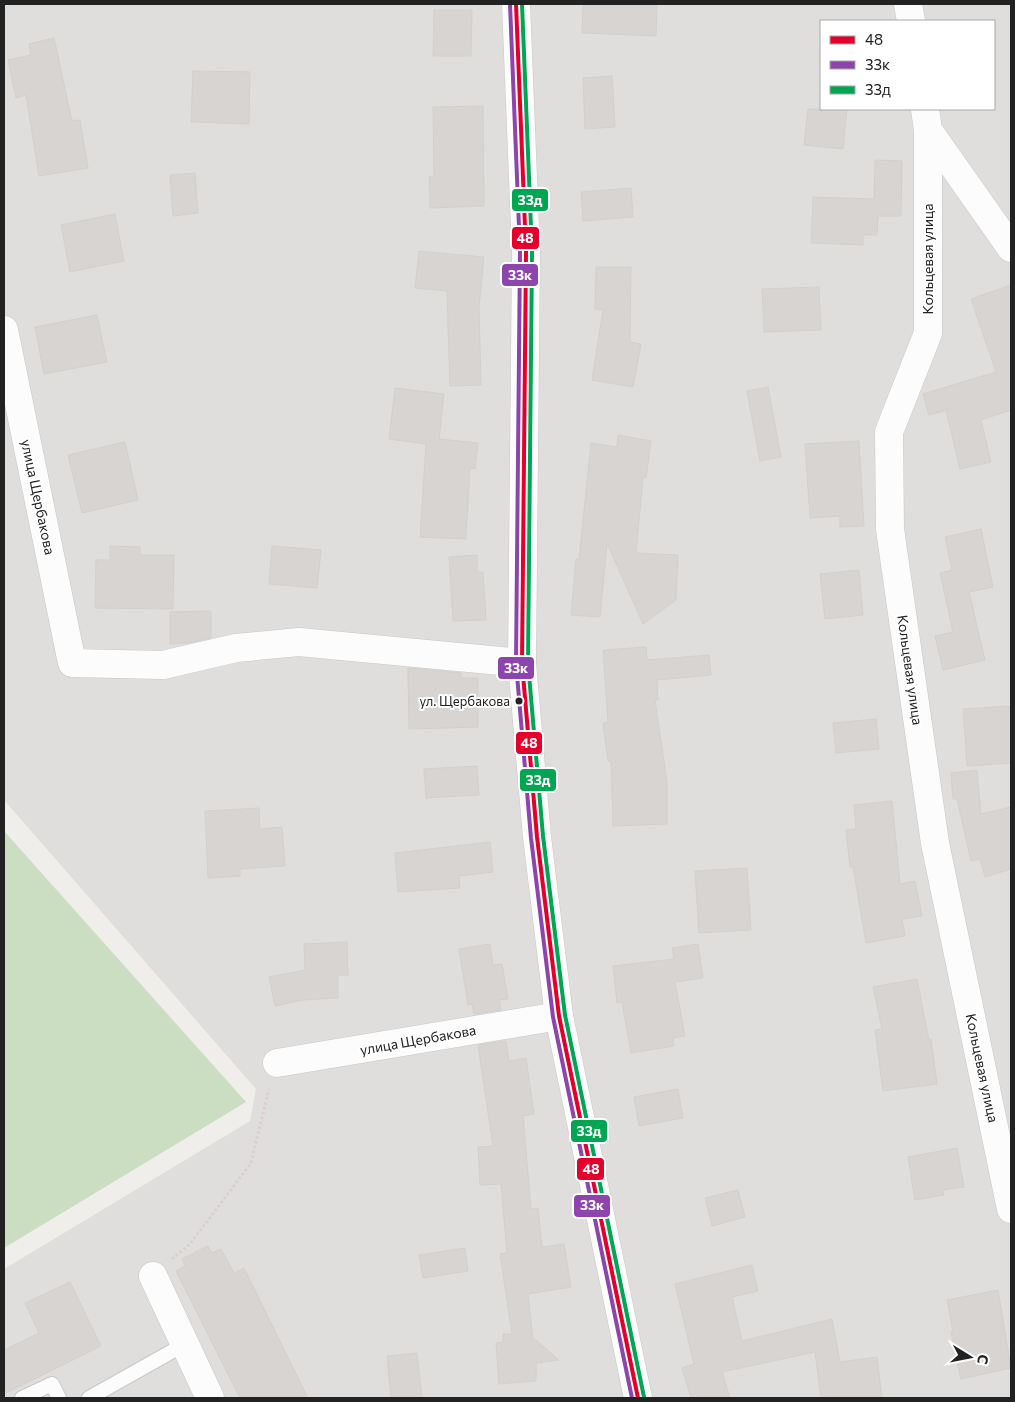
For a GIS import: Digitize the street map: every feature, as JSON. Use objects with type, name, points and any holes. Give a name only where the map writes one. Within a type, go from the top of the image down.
[{"type":"street","points":[[516,4],[526,252],[522,663],[537,837],[559,1016],[638,1398]]},
{"type":"street","points":[[908,4],[911,20]]},
{"type":"street","name":"Кольцевая улица","points":[[927,120],[1011,248]]},
{"type":"street","name":"Кольцевая улица","points":[[927,120],[928,333],[888,432],[890,530],[935,843],[1011,1209]]},
{"type":"street","name":"улица Щербакова","points":[[4,330],[72,663],[163,665],[236,648],[299,642],[522,663]]},
{"type":"street","name":"улица Щербакова","points":[[277,1064],[559,1016]]},
{"type":"street","points":[[153,1276],[210,1398]]},
{"type":"lane","points":[[89,1398],[186,1344]]},
{"type":"lane","points":[[22,1398],[52,1384],[58,1398]]},
{"type":"path","points":[[153,1276],[190,1244],[251,1163],[262,1112],[277,1064]]},
{"type":"shaded area","points":[[4,4],[1011,4],[1011,1398],[4,1398],[4,1269],[250,1121],[256,1089],[4,800]]},
{"type":"green space","points":[[4,831],[246,1102],[4,1248]]},
{"type":"building","points":[[583,4],[657,4],[656,36],[582,33]]},
{"type":"building","points":[[434,10],[472,10],[471,56],[433,56]]},
{"type":"building","points":[[54,38],[72,121],[80,120],[88,168],[39,176],[26,95],[16,98],[8,60],[31,55],[29,44]]},
{"type":"building","points":[[193,71],[250,72],[249,124],[191,122]]},
{"type":"building","points":[[612,76],[615,127],[585,129],[583,78]]},
{"type":"building","points":[[483,106],[484,206],[430,208],[429,177],[434,177],[433,107]]},
{"type":"building","points":[[808,109],[847,110],[843,149],[804,145]]},
{"type":"building","points":[[875,160],[902,161],[901,216],[878,216],[877,235],[863,235],[863,245],[811,243],[813,197],[874,199]]},
{"type":"building","points":[[195,173],[198,213],[173,216],[170,175]]},
{"type":"building","points":[[631,188],[633,217],[583,221],[581,192]]},
{"type":"building","points":[[115,214],[124,261],[70,272],[61,225]]},
{"type":"building","points":[[419,251],[484,257],[479,307],[481,385],[450,386],[447,291],[415,288]]},
{"type":"building","points":[[596,267],[631,267],[630,342],[641,344],[633,387],[592,380],[603,310],[595,309]]},
{"type":"building","points":[[1011,285],[1011,410],[981,420],[991,462],[960,469],[946,410],[929,415],[923,394],[996,372],[971,299]]},
{"type":"building","points":[[819,287],[821,330],[764,332],[762,289]]},
{"type":"building","points":[[97,315],[107,362],[44,374],[35,327]]},
{"type":"building","points":[[768,387],[781,457],[760,461],[747,391]]},
{"type":"building","points":[[395,388],[444,394],[439,439],[478,443],[475,469],[470,468],[466,539],[420,537],[426,444],[389,439]]},
{"type":"building","points":[[618,435],[651,441],[646,478],[643,478],[636,553],[678,555],[676,600],[643,624],[607,543],[600,617],[571,615],[576,559],[579,560],[591,443],[617,447]]},
{"type":"building","points":[[859,441],[864,526],[840,527],[840,516],[810,518],[805,444]]},
{"type":"building","points":[[125,442],[138,500],[82,513],[68,455]]},
{"type":"building","points":[[981,529],[993,587],[969,592],[985,660],[943,670],[935,636],[953,632],[940,573],[952,570],[945,537]]},
{"type":"building","points":[[110,546],[140,547],[140,555],[174,555],[173,609],[95,608],[96,560],[110,560]]},
{"type":"building","points":[[272,546],[321,550],[317,588],[269,584]]},
{"type":"building","points":[[477,555],[477,572],[483,572],[486,620],[453,621],[449,557]]},
{"type":"building","points":[[859,570],[863,615],[825,619],[820,574]]},
{"type":"building","points":[[211,611],[211,638],[188,643],[170,644],[170,612]]},
{"type":"building","points":[[646,647],[647,660],[709,655],[711,675],[657,680],[658,700],[655,700],[667,782],[667,824],[613,826],[611,761],[608,761],[603,723],[608,722],[603,650]]},
{"type":"building","points":[[408,668],[461,673],[461,678],[478,678],[478,727],[409,729]]},
{"type":"building","points":[[1011,706],[1011,763],[967,766],[963,709]]},
{"type":"building","points":[[876,719],[879,749],[836,753],[833,723]]},
{"type":"building","points":[[477,766],[479,795],[426,798],[424,769]]},
{"type":"building","points":[[977,770],[981,814],[1011,807],[1011,869],[985,877],[980,859],[971,861],[957,799],[953,799],[951,773]]},
{"type":"building","points":[[892,801],[900,884],[915,881],[922,916],[902,919],[905,936],[866,943],[853,867],[850,867],[846,830],[856,829],[854,805]]},
{"type":"building","points":[[259,808],[260,829],[282,827],[285,866],[240,869],[240,876],[208,878],[205,811]]},
{"type":"building","points":[[490,842],[493,872],[459,876],[460,888],[398,892],[395,853]]},
{"type":"building","points":[[747,868],[751,930],[699,933],[695,871]]},
{"type":"building","points":[[347,942],[348,975],[338,975],[338,998],[302,1000],[275,1006],[269,977],[305,970],[304,944]]},
{"type":"building","points":[[490,944],[493,965],[502,964],[508,999],[499,1000],[501,1010],[474,1014],[472,1004],[468,1005],[459,949]]},
{"type":"building","points":[[698,944],[703,978],[675,982],[685,1036],[673,1038],[674,1046],[631,1053],[622,1002],[617,1003],[613,966],[674,959],[672,948]]},
{"type":"building","points":[[917,979],[929,1040],[931,1039],[937,1084],[883,1091],[875,1030],[882,1029],[873,987]]},
{"type":"building","points":[[506,1041],[509,1061],[526,1058],[534,1114],[523,1116],[531,1209],[538,1208],[542,1247],[564,1244],[571,1287],[528,1294],[533,1340],[536,1340],[559,1360],[536,1363],[536,1381],[499,1384],[496,1343],[503,1342],[503,1334],[512,1334],[500,1254],[507,1253],[501,1184],[480,1185],[478,1147],[493,1146],[478,1045]]},
{"type":"building","points":[[678,1089],[683,1118],[639,1126],[634,1097]]},
{"type":"building","points":[[957,1148],[964,1187],[943,1190],[944,1195],[915,1200],[908,1157]]},
{"type":"building","points":[[738,1190],[745,1217],[712,1226],[705,1198]]},
{"type":"building","points":[[208,1246],[212,1253],[221,1249],[234,1273],[244,1268],[308,1398],[240,1398],[176,1271],[185,1266],[182,1259]]},
{"type":"building","points":[[465,1248],[468,1271],[423,1278],[419,1255]]},
{"type":"building","points":[[752,1265],[758,1291],[732,1297],[742,1341],[832,1319],[840,1362],[877,1357],[882,1398],[821,1398],[815,1352],[722,1372],[730,1398],[691,1398],[682,1368],[694,1364],[675,1284]]},
{"type":"building","points":[[70,1282],[101,1346],[4,1394],[4,1350],[39,1333],[25,1303]]},
{"type":"building","points":[[998,1290],[1011,1368],[961,1379],[951,1332],[953,1331],[947,1300]]},
{"type":"building","points":[[417,1353],[422,1398],[391,1398],[387,1356]]},
{"type":"transit line","name":"33к","points":[[510,4],[520,252],[516,663],[531,838],[553,1017],[632,1398]]},
{"type":"transit line","name":"48","points":[[516,4],[526,252],[522,663],[537,837],[559,1016],[638,1398]]},
{"type":"transit line","name":"33д","points":[[522,4],[532,252],[528,663],[543,836],[565,1015],[644,1397]]},
{"type":"place","name":"ул. Щербакова","points":[[519,701]]}]
